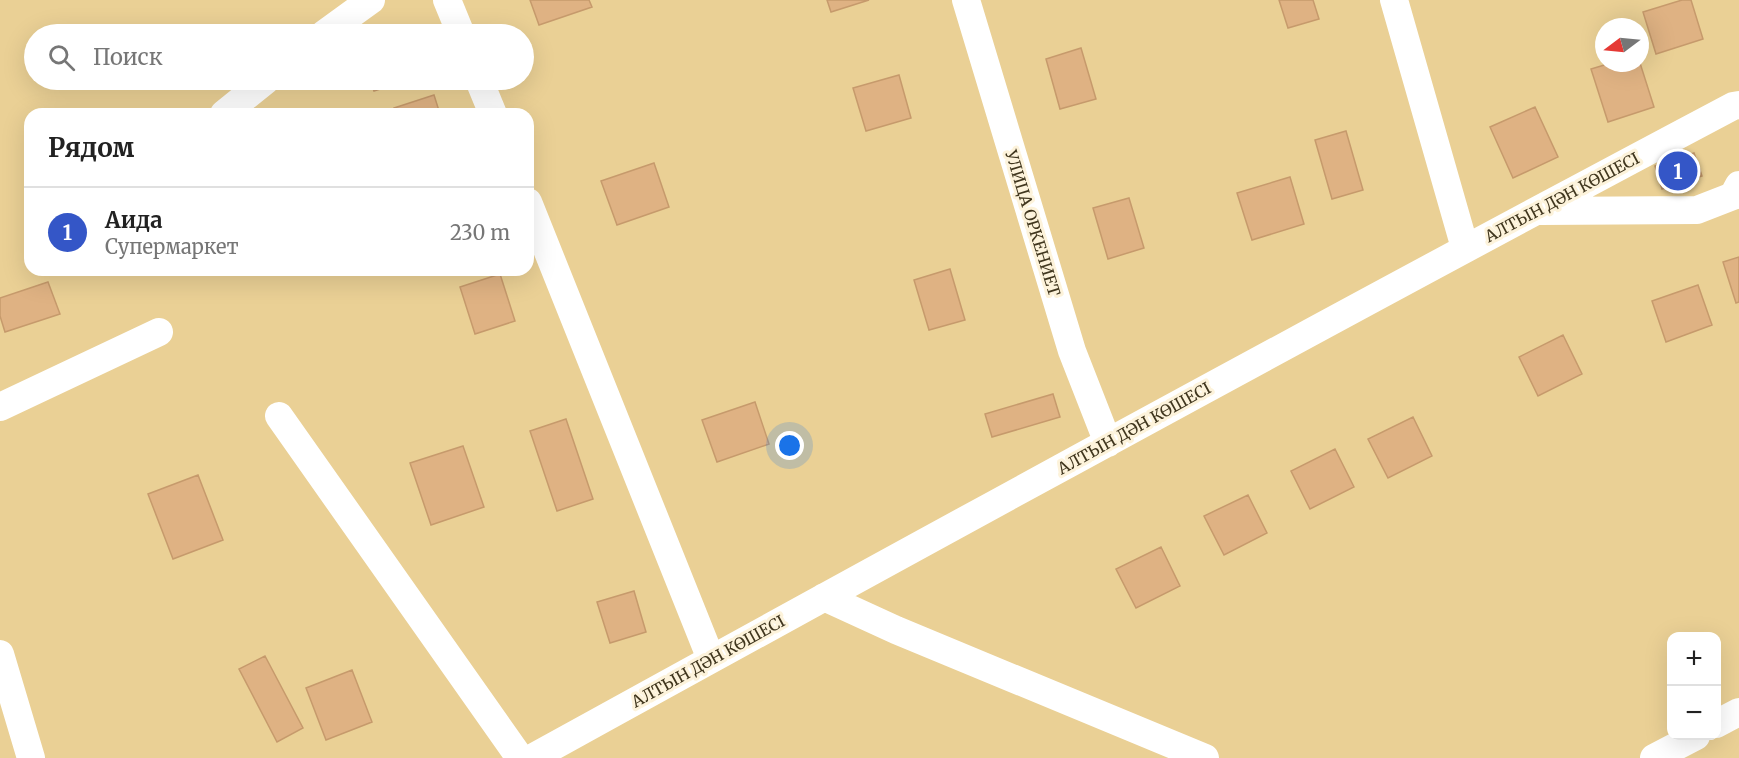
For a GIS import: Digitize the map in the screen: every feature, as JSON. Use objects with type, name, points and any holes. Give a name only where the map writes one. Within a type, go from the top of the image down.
[{"type":"street","points":[[338,24],[371,0]]},
{"type":"street","points":[[447,0],[457,24]]},
{"type":"street","name":"УЛИЦА ОРКЕНИЕТ","points":[[966,0],[1072,351],[1108,442]]},
{"type":"street","points":[[1394,0],[1465,248]]},
{"type":"street","points":[[231,108],[254,90]]},
{"type":"street","points":[[483,90],[491,108]]},
{"type":"street","name":"АЛТЫН ДӘН КӨШЕСІ","points":[[532,758],[1465,248],[1733,106],[1739,105]]},
{"type":"street","points":[[1534,211],[1697,210],[1733,196],[1739,185]]},
{"type":"street","points":[[534,217],[711,659]]},
{"type":"street","points":[[0,407],[159,332]]},
{"type":"street","points":[[279,416],[520,758]]},
{"type":"street","points":[[824,597],[896,630],[1205,758]]},
{"type":"street","points":[[0,654],[31,758]]},
{"type":"street","points":[[1721,721],[1739,712]]},
{"type":"street","points":[[1654,758],[1687,740]]},
{"type":"building","points":[[530,0],[589,0],[592,7],[539,25]]},
{"type":"building","points":[[827,0],[869,0],[831,12]]},
{"type":"building","points":[[1279,0],[1313,0],[1319,19],[1288,28]]},
{"type":"building","points":[[1682,0],[1691,0],[1703,39],[1656,54],[1649,31],[1649,18],[1645,18],[1643,12]]},
{"type":"building","points":[[1081,48],[1096,99],[1060,109],[1046,59]]},
{"type":"building","points":[[1595,68],[1595,72],[1643,72],[1654,107],[1608,122],[1591,69]]},
{"type":"building","points":[[899,75],[911,118],[866,131],[853,88]]},
{"type":"building","points":[[434,95],[438,108],[394,108]]},
{"type":"building","points":[[1535,107],[1558,157],[1513,178],[1490,127]]},
{"type":"building","points":[[1346,131],[1363,190],[1332,199],[1315,140]]},
{"type":"building","points":[[1694,153],[1702,176],[1662,189],[1655,166]]},
{"type":"building","points":[[654,163],[669,207],[617,225],[601,181]]},
{"type":"building","points":[[1290,177],[1304,224],[1252,240],[1237,193]]},
{"type":"building","points":[[1129,198],[1144,248],[1108,259],[1093,208]]},
{"type":"building","points":[[1739,257],[1739,302],[1736,303],[1723,262]]},
{"type":"building","points":[[950,269],[965,320],[929,330],[914,280]]},
{"type":"building","points":[[501,276],[515,321],[475,334],[460,287]]},
{"type":"building","points":[[48,282],[60,314],[5,332],[0,316],[0,298]]},
{"type":"building","points":[[1698,285],[1712,325],[1666,342],[1652,301]]},
{"type":"building","points":[[1563,335],[1582,374],[1538,396],[1519,357]]},
{"type":"building","points":[[1053,394],[1060,417],[992,437],[985,414]]},
{"type":"building","points":[[755,402],[769,444],[717,462],[702,420]]},
{"type":"building","points":[[1413,417],[1432,456],[1388,478],[1368,439]]},
{"type":"building","points":[[566,419],[593,499],[557,511],[530,431]]},
{"type":"building","points":[[463,446],[484,507],[431,525],[410,463]]},
{"type":"building","points":[[1335,449],[1354,487],[1310,509],[1291,471]]},
{"type":"building","points":[[198,475],[223,540],[173,559],[148,494]]},
{"type":"building","points":[[1248,495],[1267,533],[1224,555],[1204,516]]},
{"type":"building","points":[[1161,547],[1180,586],[1136,608],[1116,569]]},
{"type":"building","points":[[634,591],[646,632],[610,643],[597,602]]},
{"type":"building","points":[[265,656],[303,728],[277,742],[239,669]]},
{"type":"building","points":[[352,670],[372,722],[326,740],[306,688]]},
{"type":"place","name":"Аида","points":[[1678,171]]}]
